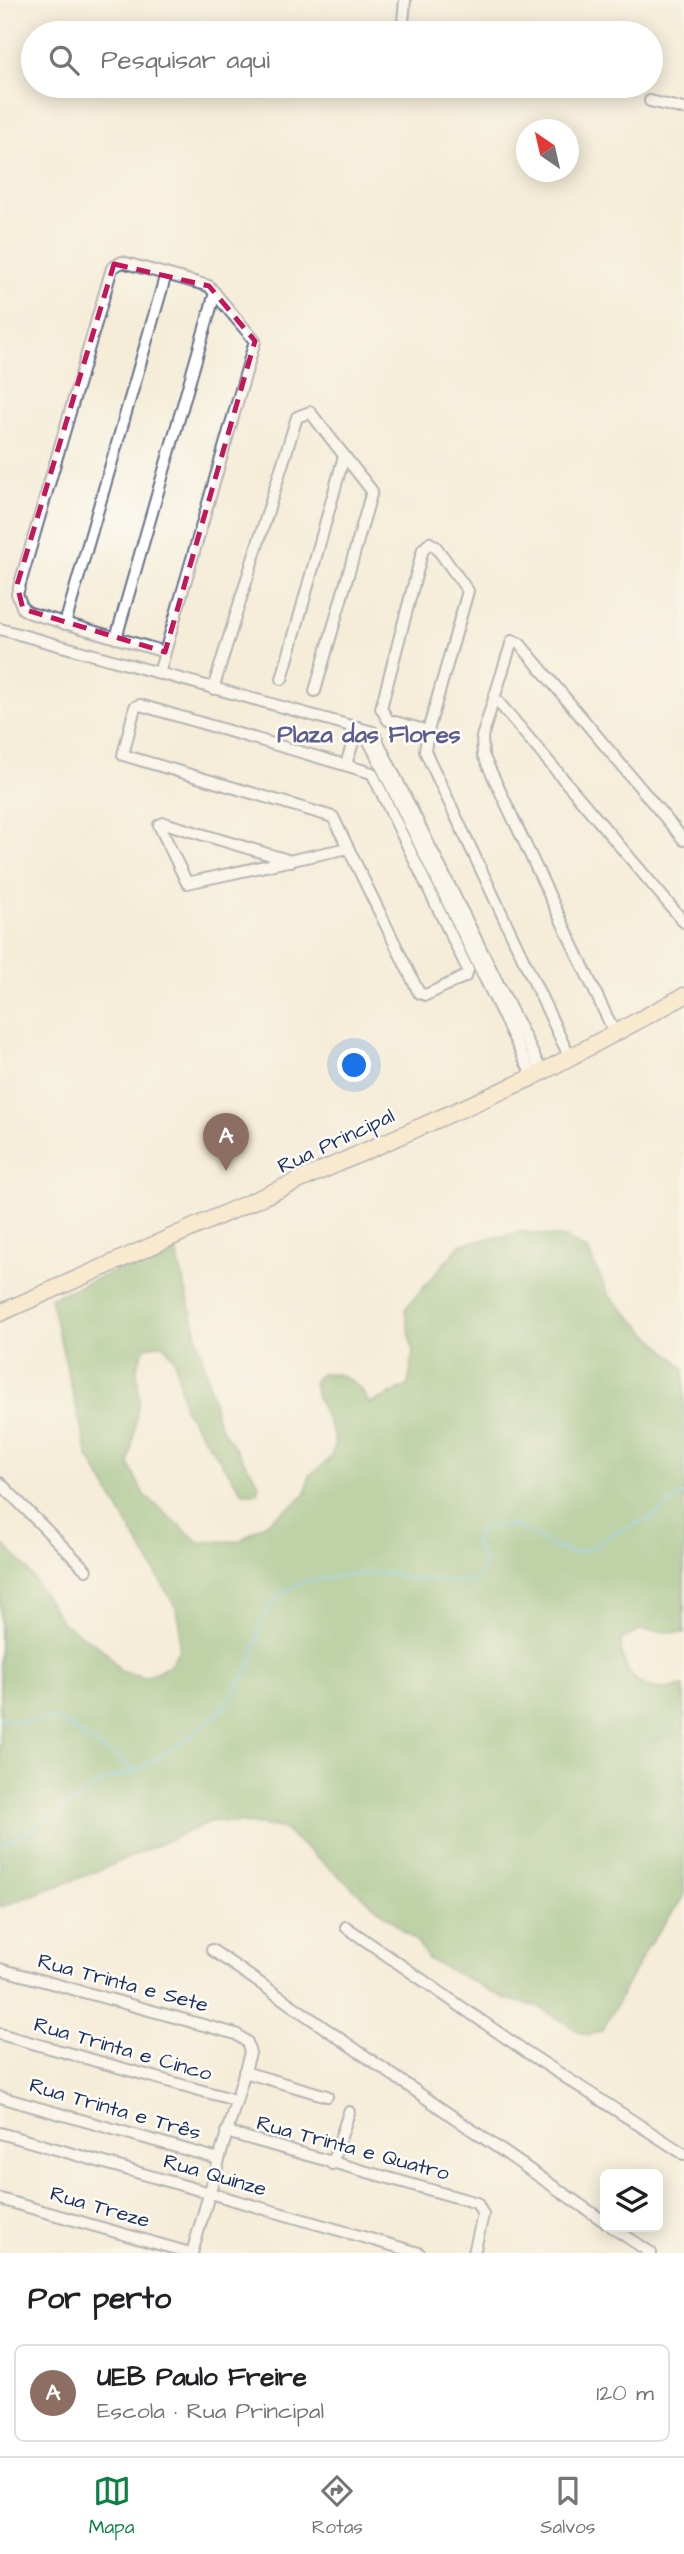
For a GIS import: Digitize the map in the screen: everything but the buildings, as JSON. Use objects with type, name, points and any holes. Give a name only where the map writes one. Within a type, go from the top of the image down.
[{"type":"street","points":[[403,21],[405,0]]},
{"type":"street","points":[[650,101],[684,109]]},
{"type":"street","points":[[159,674],[255,341],[209,285],[122,262],[111,268],[17,585],[19,602],[23,609],[65,624],[165,652]]},
{"type":"street","points":[[65,624],[166,274]]},
{"type":"street","points":[[116,638],[215,293]]},
{"type":"street","points":[[214,689],[297,417],[310,412],[372,491],[315,691]]},
{"type":"street","points":[[282,680],[344,456]]},
{"type":"street","points":[[428,731],[388,720],[381,708],[424,550],[429,543],[465,583],[468,591],[428,731],[425,751],[428,765],[570,1058]]},
{"type":"street","points":[[0,629],[357,729],[373,749],[537,1074]]},
{"type":"street","points":[[615,1034],[483,755],[481,743],[508,646],[512,641],[517,641],[684,840]]},
{"type":"street","points":[[494,697],[684,922]]},
{"type":"street","points":[[140,705],[369,771],[374,776],[468,970],[466,976],[426,995],[419,993],[348,848],[333,817],[126,756],[122,752],[135,707],[140,705]]},
{"type":"street","points":[[346,764],[357,729]]},
{"type":"street","points":[[291,861],[164,823],[159,825],[187,883],[291,861],[348,848]]},
{"type":"street","name":"Rua Principal","points":[[0,1313],[537,1074],[684,996]]},
{"type":"street","points":[[0,1483],[86,1570]]},
{"type":"street","points":[[346,1927],[526,2051],[684,2154]]},
{"type":"street","points":[[212,1950],[600,2219]]},
{"type":"street","name":"Rua Trinta e Sete","points":[[0,1969],[236,2034],[249,2048],[244,2072]]},
{"type":"street","name":"Rua Trinta e Cinco","points":[[0,2035],[235,2100]]},
{"type":"street","points":[[191,2253],[244,2072],[327,2096]]},
{"type":"street","name":"Rua Trinta e Três","points":[[0,2097],[219,2159]]},
{"type":"street","points":[[332,2164],[348,2112]]},
{"type":"street","name":"Rua Trinta e Quatro","points":[[226,2132],[332,2164],[470,2200],[481,2206],[484,2215],[474,2253]]},
{"type":"street","name":"Rua Quinze","points":[[0,2133],[419,2253]]},
{"type":"street","name":"Rua Treze","points":[[0,2199],[191,2253]]},
{"type":"street","points":[[620,2232],[652,2253]]},
{"type":"highlighted area","points":[[114,264],[209,286],[255,341],[165,652],[23,609],[17,585]]},
{"type":"green space","points":[[524,1232],[566,1238],[588,1251],[609,1296],[684,1368],[684,1633],[642,1630],[621,1640],[625,1665],[638,1682],[658,1689],[684,1686],[684,1896],[647,1948],[602,2031],[590,2035],[580,2032],[539,2007],[506,1999],[428,1959],[417,1942],[282,1828],[212,1821],[98,1871],[0,1907],[0,1541],[25,1566],[62,1622],[105,1651],[121,1671],[145,1677],[169,1666],[179,1650],[180,1624],[176,1608],[88,1456],[50,1298],[175,1246],[219,1425],[259,1483],[257,1493],[243,1493],[184,1409],[175,1360],[164,1344],[145,1347],[137,1367],[139,1401],[129,1464],[144,1495],[199,1542],[239,1541],[297,1502],[306,1493],[309,1475],[332,1454],[335,1443],[333,1433],[313,1382],[321,1373],[351,1380],[370,1404],[408,1386],[413,1352],[405,1309],[461,1244]]},
{"type":"waterway","points":[[0,1846],[27,1832],[105,1780],[137,1771],[189,1738],[222,1710],[249,1668],[262,1620],[276,1598],[286,1591],[308,1580],[358,1574],[391,1573],[407,1578],[472,1583],[481,1577],[485,1564],[474,1541],[483,1527],[517,1526],[553,1547],[573,1553],[594,1547],[614,1533],[651,1518],[684,1494]]},
{"type":"waterway","points":[[0,1718],[17,1722],[56,1719],[135,1770]]},
{"type":"place","name":"UEB Paulo Freire","points":[[226,1171]]},
{"type":"district","name":"Plaza das Flores","points":[[369,735]]}]
